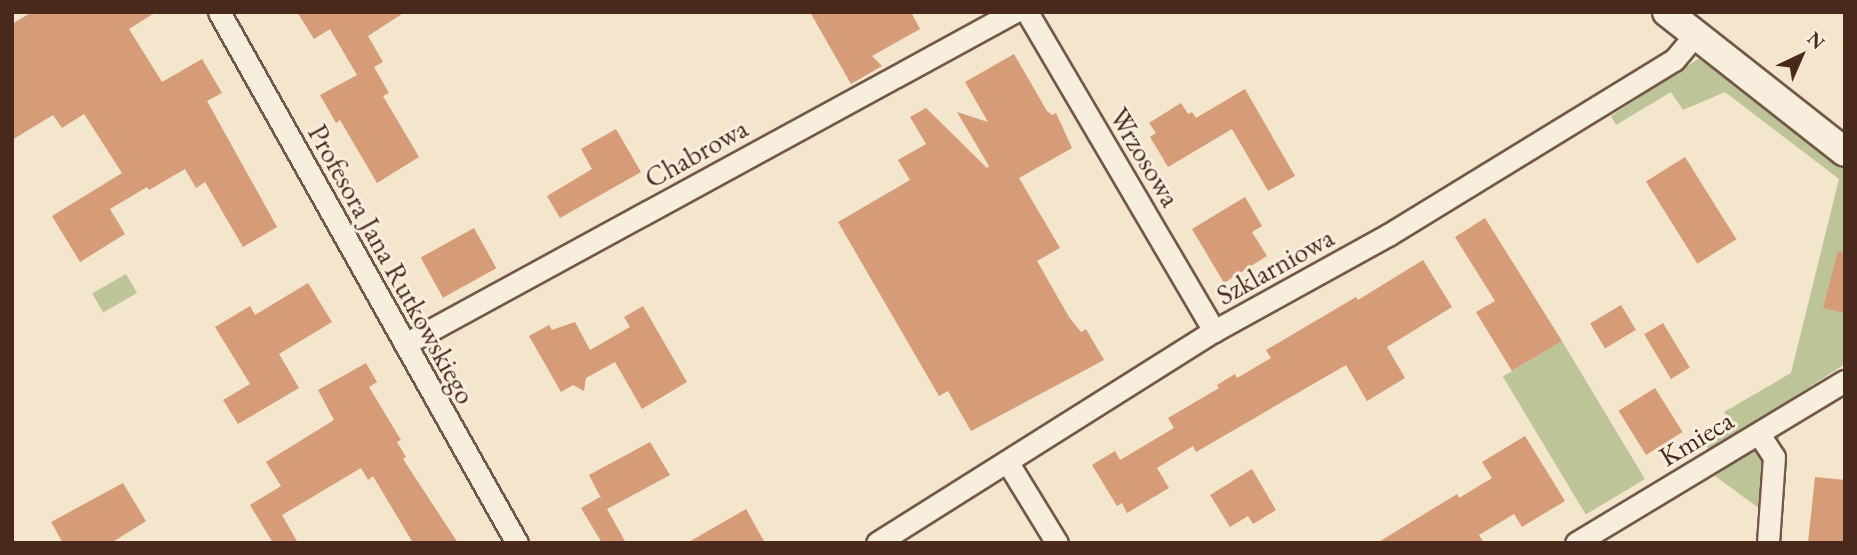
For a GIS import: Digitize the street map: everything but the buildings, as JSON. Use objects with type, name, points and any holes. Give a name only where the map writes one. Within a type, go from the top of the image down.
[{"type":"street","name":"Profesora Jana Rutkowskiego","points":[[219,12],[517,543]]},
{"type":"street","name":"Chabrowa","points":[[405,344],[1014,12]]},
{"type":"street","name":"Wrzosowa","points":[[1027,12],[1214,331]]},
{"type":"street","points":[[1667,12],[1845,152]]},
{"type":"street","name":"Szklarniowa","points":[[877,543],[1214,331],[1388,235],[1674,60],[1695,35]]},
{"type":"street","name":"Kmieca","points":[[1576,543],[1845,381]]},
{"type":"street","points":[[1759,434],[1774,457],[1768,543]]},
{"type":"street","points":[[1007,463],[1056,543]]},
{"type":"green space","points":[[1704,55],[1845,148],[1845,364],[1710,451],[1704,443],[1732,426],[1724,412],[1791,373],[1839,179],[1725,92],[1683,110],[1671,92],[1616,125],[1611,116]]},
{"type":"green space","points":[[126,274],[137,293],[103,313],[92,294]]},
{"type":"green space","points":[[1562,341],[1645,479],[1586,515],[1503,377]]},
{"type":"green space","points":[[1782,430],[1766,473],[1760,509],[1715,476]]}]
